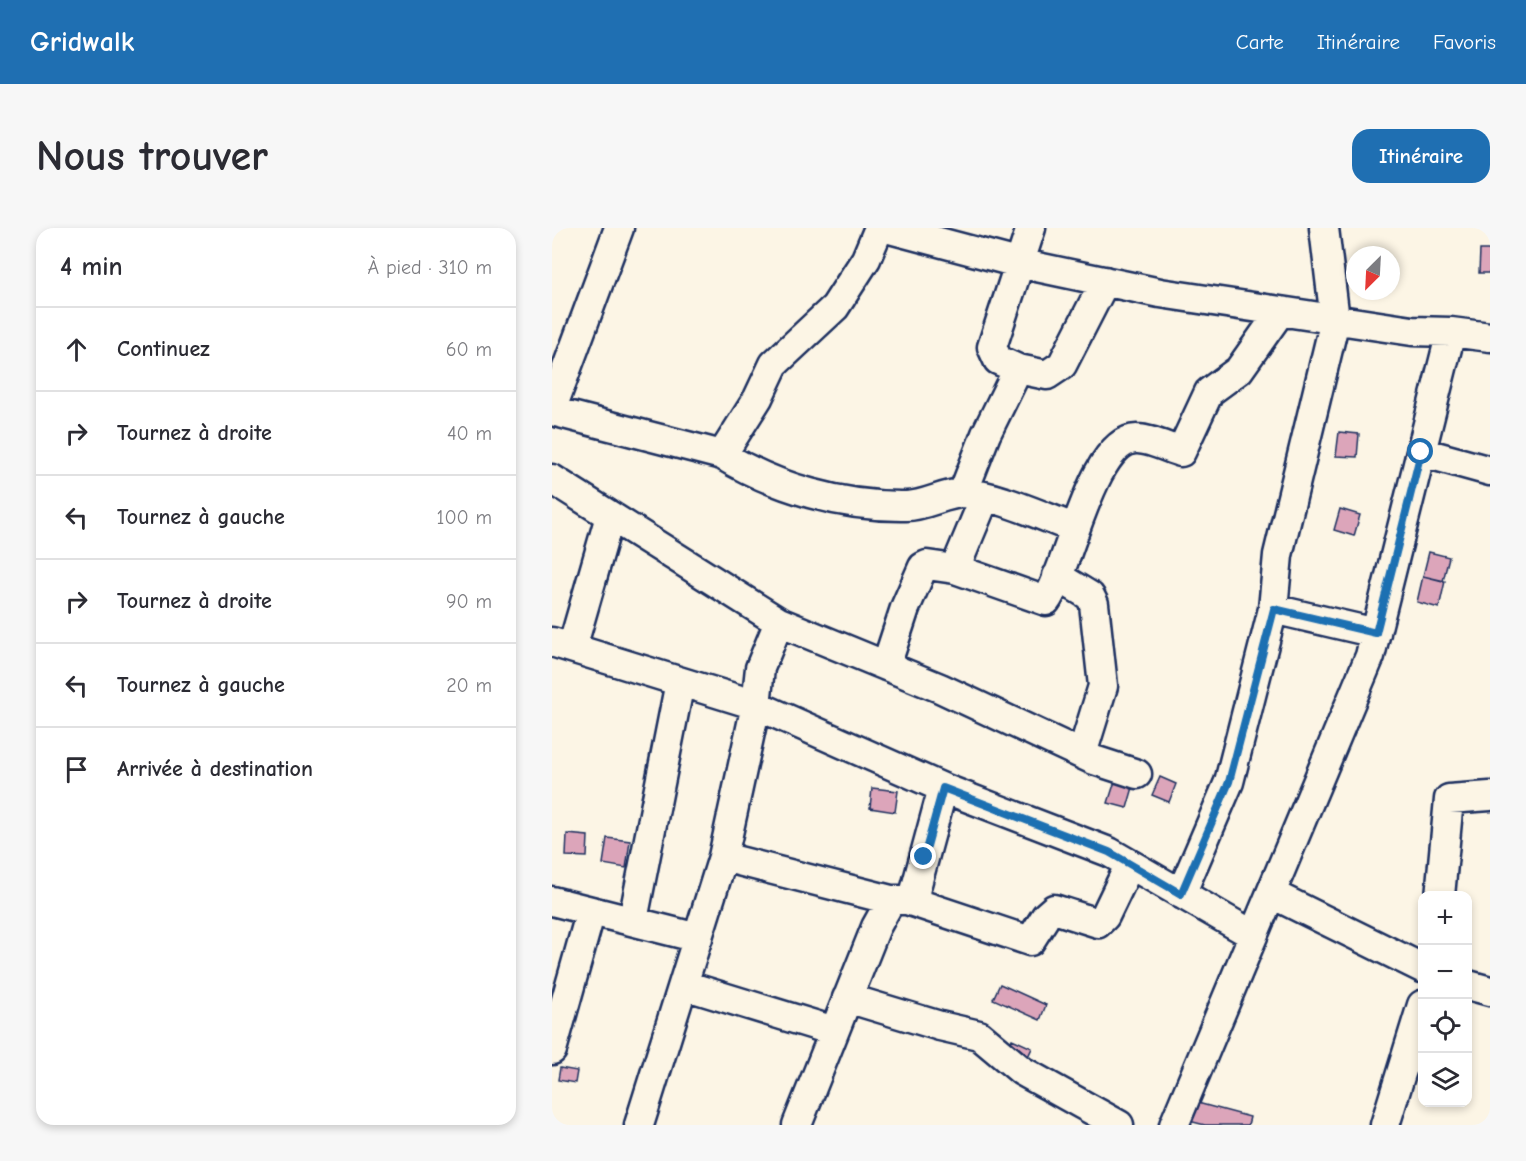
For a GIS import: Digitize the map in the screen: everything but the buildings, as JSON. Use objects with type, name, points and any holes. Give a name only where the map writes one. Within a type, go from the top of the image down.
[{"type":"street","points":[[619,228],[552,410],[722,455],[745,469],[835,501],[908,507],[974,495],[1074,528]]},
{"type":"street","points":[[722,455],[758,398],[774,364],[835,307],[866,259],[879,228]]},
{"type":"street","points":[[886,228],[916,231],[1018,263],[1105,281],[1280,312],[1412,331],[1451,332],[1490,337]]},
{"type":"street","points":[[1031,228],[992,347],[998,360],[1018,369],[1047,375],[1062,365],[1105,281]]},
{"type":"street","points":[[1181,894],[1229,782],[1274,609],[1278,555],[1335,320],[1324,228]]},
{"type":"street","points":[[886,666],[905,608],[923,567],[955,569],[1046,601],[1074,528],[1108,456],[1119,443],[1137,439],[1181,452],[1209,392],[1239,370],[1280,312]]},
{"type":"street","points":[[1174,1125],[1370,656],[1451,332]]},
{"type":"street","points":[[955,569],[974,495],[986,434],[1018,369]]},
{"type":"street","points":[[1421,452],[1490,471]]},
{"type":"street","points":[[552,479],[779,622],[886,666],[1082,754],[1137,774]]},
{"type":"street","points":[[610,516],[562,645],[756,705],[943,788],[1109,852],[1252,935]]},
{"type":"street","points":[[1057,576],[1090,596],[1094,604],[1104,686],[1082,754]]},
{"type":"street","points":[[1274,609],[1376,633]]},
{"type":"street","points":[[639,1125],[723,856],[756,705],[760,668],[779,622]]},
{"type":"street","points":[[633,920],[680,682]]},
{"type":"street","points":[[797,1125],[876,927],[899,900],[914,894],[943,788]]},
{"type":"street","points":[[1440,891],[1449,799],[1490,795]]},
{"type":"street","points":[[723,856],[899,900],[1030,941],[1054,909],[1098,923],[1105,916],[1130,864]]},
{"type":"street","points":[[1272,894],[1418,966]]},
{"type":"street","points":[[552,901],[698,938]]},
{"type":"street","points":[[552,1050],[591,911]]},
{"type":"street","points":[[684,985],[834,1031]]},
{"type":"street","points":[[1472,986],[1490,991]]},
{"type":"street","points":[[848,998],[939,1026],[979,1035],[1022,1071],[1119,1125]]},
{"type":"street","points":[[1385,1125],[1418,1018]]},
{"type":"route","points":[[924,857],[943,788],[1109,852],[1181,894],[1229,782],[1274,609],[1376,633],[1421,452]]}]
